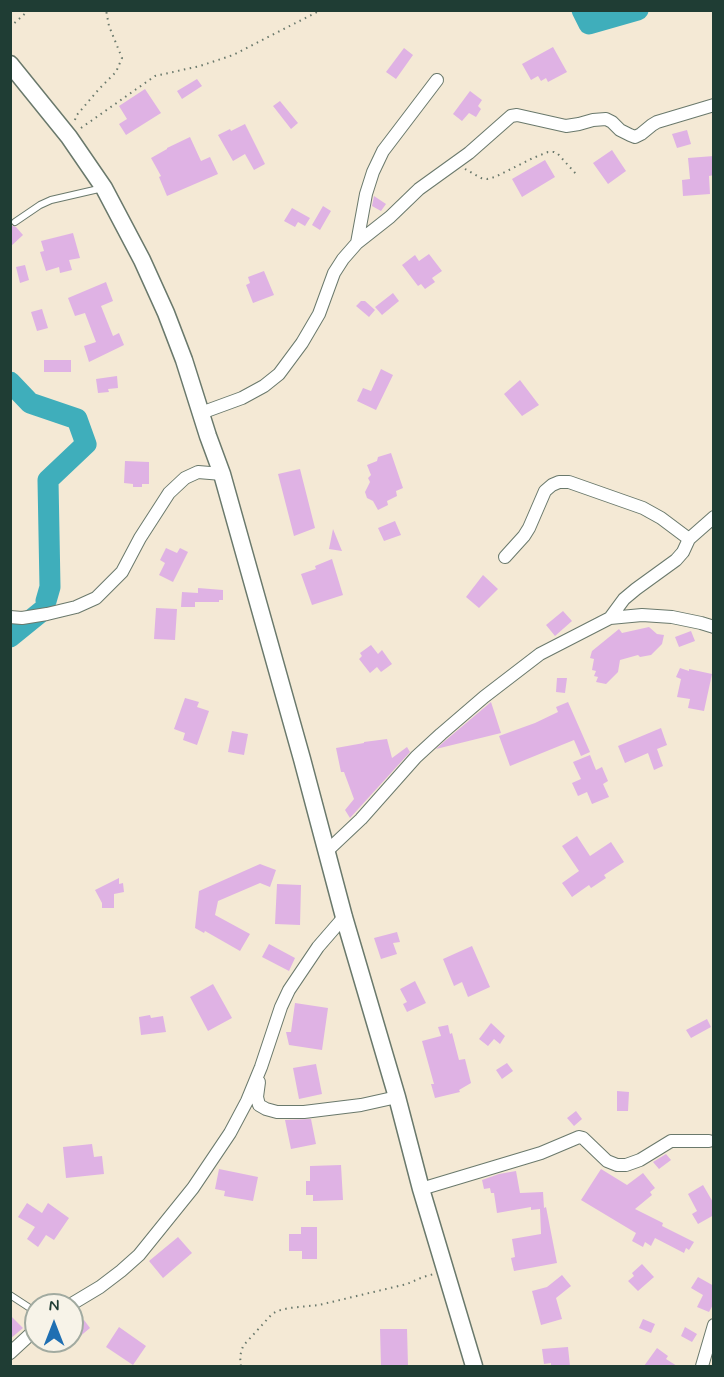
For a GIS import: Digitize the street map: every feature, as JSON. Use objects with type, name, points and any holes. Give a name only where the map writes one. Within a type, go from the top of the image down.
[{"type":"main road","points":[[10,64],[69,137],[104,188],[142,260],[166,313],[222,474],[344,917],[474,1366]]},
{"type":"street","points":[[357,243],[366,194],[383,151],[437,80]]},
{"type":"street","points":[[201,413],[242,398],[264,386],[279,374],[302,343],[318,314],[334,273],[357,243],[390,218],[419,189],[514,115],[566,126],[606,119],[620,130],[635,136],[657,122],[714,105]]},
{"type":"street","points":[[16,617],[47,614],[76,607],[96,598],[122,572],[140,538],[169,493],[185,478],[198,472],[222,474]]},
{"type":"street","points":[[505,557],[529,528],[545,491],[559,482],[569,482],[643,508],[689,539]]},
{"type":"street","points":[[610,618],[624,599],[676,560],[689,539],[714,517]]},
{"type":"street","points":[[326,852],[361,819],[416,757],[484,697],[540,654],[610,618],[642,615],[672,617],[714,627]]},
{"type":"street","points":[[84,1297],[100,1287],[139,1255],[193,1188],[230,1133],[248,1101],[277,1017],[289,990],[318,947],[344,917]]},
{"type":"street","points":[[261,1067],[257,1097],[259,1105],[277,1112],[304,1112],[361,1105],[397,1097]]},
{"type":"street","points":[[422,1189],[541,1152],[579,1137],[584,1138],[607,1161],[616,1165],[640,1161],[670,1141],[709,1141]]},
{"type":"street","points":[[706,1365],[714,1325]]},
{"type":"street","points":[[10,1353],[24,1340]]},
{"type":"lane","points":[[15,222],[51,200],[104,188]]},
{"type":"lane","points":[[10,1295],[24,1304]]},
{"type":"path","points":[[10,27],[29,10]]},
{"type":"path","points":[[69,137],[76,116],[116,72],[122,58],[109,26],[106,10]]},
{"type":"path","points":[[69,137],[155,76],[200,66],[232,55],[321,10]]},
{"type":"path","points":[[455,163],[487,179],[533,158],[554,152],[576,174]]},
{"type":"path","points":[[241,1366],[240,1356],[243,1346],[277,1311],[319,1305],[406,1284],[445,1270]]},
{"type":"building","points":[[553,47],[567,72],[548,82],[546,78],[541,81],[538,76],[531,80],[522,64]]},
{"type":"building","points":[[404,48],[413,55],[396,79],[386,72]]},
{"type":"building","points":[[197,79],[202,86],[182,99],[177,91]]},
{"type":"building","points":[[145,89],[161,113],[126,135],[119,124],[127,119],[119,106]]},
{"type":"building","points":[[470,91],[482,100],[478,106],[481,109],[476,117],[469,113],[462,121],[453,114]]},
{"type":"building","points":[[280,101],[298,123],[291,129],[273,106]]},
{"type":"building","points":[[245,124],[265,164],[254,170],[245,154],[233,161],[218,135]]},
{"type":"building","points":[[687,130],[691,144],[677,148],[672,134]]},
{"type":"building","points":[[190,137],[201,161],[210,157],[218,174],[167,196],[159,177],[161,176],[151,158]]},
{"type":"building","points":[[612,150],[626,171],[608,184],[593,163]]},
{"type":"building","points":[[714,156],[714,175],[709,176],[710,194],[683,196],[682,180],[690,179],[688,158]]},
{"type":"building","points":[[545,160],[555,177],[522,197],[512,179]]},
{"type":"building","points":[[374,196],[386,204],[381,211],[372,206]]},
{"type":"building","points":[[323,206],[331,211],[320,230],[312,225]]},
{"type":"building","points":[[292,208],[310,218],[305,226],[298,222],[295,227],[284,221]]},
{"type":"building","points":[[10,225],[16,227],[23,235],[10,247]]},
{"type":"building","points":[[73,233],[80,258],[69,260],[72,270],[60,273],[59,267],[46,271],[40,252],[44,251],[41,241]]},
{"type":"building","points":[[429,254],[442,271],[432,278],[435,282],[425,289],[421,284],[418,286],[402,265],[415,255],[419,261]]},
{"type":"building","points":[[25,265],[29,280],[20,283],[16,267]]},
{"type":"building","points":[[264,271],[274,295],[253,303],[246,285],[250,283],[248,277]]},
{"type":"building","points":[[106,282],[113,301],[101,306],[113,336],[119,333],[124,345],[89,362],[84,346],[96,342],[85,313],[75,316],[68,298]]},
{"type":"building","points":[[393,293],[399,301],[382,315],[375,307]]},
{"type":"building","points":[[361,301],[365,301],[375,310],[369,317],[356,306]]},
{"type":"building","points":[[42,309],[48,328],[37,331],[31,312]]},
{"type":"building","points":[[44,360],[71,360],[71,372],[44,372]]},
{"type":"building","points":[[381,369],[393,375],[376,410],[357,401],[363,388],[371,391]]},
{"type":"building","points":[[117,376],[118,388],[98,393],[96,379]]},
{"type":"building","points":[[520,380],[539,405],[522,416],[504,394]]},
{"type":"building","points":[[391,453],[403,488],[396,491],[397,496],[387,501],[388,505],[378,510],[373,501],[367,498],[365,492],[370,482],[368,478],[371,475],[367,465],[377,461],[378,457]]},
{"type":"building","points":[[125,461],[149,462],[149,484],[133,487],[133,484],[124,483]]},
{"type":"building","points":[[300,469],[315,528],[294,536],[278,474]]},
{"type":"building","points":[[395,521],[401,535],[384,541],[378,528]]},
{"type":"building","points":[[333,529],[342,551],[329,549]]},
{"type":"building","points":[[166,548],[177,553],[180,548],[188,552],[173,582],[159,575],[165,563],[160,560]]},
{"type":"building","points":[[332,559],[343,595],[312,605],[301,574],[316,569],[315,566]]},
{"type":"building","points":[[483,575],[498,589],[479,608],[466,597]]},
{"type":"building","points":[[198,588],[223,590],[223,600],[195,602],[195,607],[181,607],[182,592],[198,593]]},
{"type":"building","points":[[156,608],[177,609],[175,640],[154,639]]},
{"type":"building","points":[[563,611],[572,621],[555,636],[546,625]]},
{"type":"building","points":[[649,627],[657,634],[664,635],[662,644],[651,655],[640,657],[638,655],[620,660],[618,672],[606,684],[596,682],[598,677],[594,676],[596,671],[592,670],[594,659],[590,658],[592,651],[619,629],[622,633]]},
{"type":"building","points":[[691,631],[695,641],[679,647],[675,637]]},
{"type":"building","points":[[371,645],[378,654],[382,650],[392,664],[381,672],[377,667],[370,673],[359,659],[362,656],[360,653]]},
{"type":"building","points":[[680,668],[712,674],[704,711],[688,708],[690,699],[677,697],[681,679],[676,677]]},
{"type":"building","points":[[557,678],[567,678],[565,693],[556,692]]},
{"type":"building","points":[[185,698],[199,702],[197,707],[209,711],[197,745],[183,740],[185,733],[174,729]]},
{"type":"building","points":[[491,702],[501,733],[436,749],[446,740]]},
{"type":"building","points":[[568,702],[590,752],[581,756],[574,740],[510,766],[499,736],[558,712],[556,707]]},
{"type":"building","points":[[661,728],[667,745],[657,749],[663,766],[654,770],[648,753],[625,763],[618,746]]},
{"type":"building","points":[[232,731],[248,734],[244,755],[228,752]]},
{"type":"building","points":[[387,739],[392,758],[407,747],[410,752],[350,818],[345,810],[354,799],[344,772],[341,772],[336,748]]},
{"type":"building","points":[[590,755],[596,770],[602,767],[608,781],[603,784],[609,797],[592,804],[587,792],[578,796],[572,783],[581,779],[573,762]]},
{"type":"building","points":[[577,836],[590,856],[611,842],[624,862],[604,875],[606,878],[591,888],[589,885],[572,897],[562,883],[579,871],[562,846]]},
{"type":"building","points":[[260,864],[276,870],[270,887],[260,883],[218,901],[215,915],[250,934],[240,951],[205,931],[204,933],[195,928],[199,891]]},
{"type":"building","points":[[119,878],[119,884],[123,883],[124,892],[114,894],[114,908],[102,908],[102,903],[95,890]]},
{"type":"building","points":[[277,884],[301,885],[300,925],[275,924]]},
{"type":"building","points":[[397,932],[400,942],[393,943],[397,954],[381,959],[374,938]]},
{"type":"building","points":[[269,944],[295,958],[289,971],[262,957]]},
{"type":"building","points":[[472,946],[490,987],[468,997],[462,982],[454,986],[443,959]]},
{"type":"building","points":[[415,981],[426,1003],[407,1012],[403,1004],[407,1002],[400,989]]},
{"type":"building","points":[[213,984],[232,1018],[208,1031],[190,997]]},
{"type":"building","points":[[295,1003],[328,1008],[322,1050],[289,1045],[286,1032],[291,1032]]},
{"type":"building","points":[[150,1015],[151,1018],[163,1016],[166,1032],[141,1035],[139,1017]]},
{"type":"building","points":[[707,1019],[711,1027],[691,1038],[686,1030]]},
{"type":"building","points":[[491,1023],[505,1036],[500,1044],[494,1039],[488,1046],[479,1039]]},
{"type":"building","points":[[448,1025],[459,1060],[465,1059],[471,1083],[459,1090],[460,1092],[435,1098],[431,1084],[434,1084],[422,1041],[441,1036],[438,1027]]},
{"type":"building","points":[[507,1063],[513,1071],[502,1079],[496,1070]]},
{"type":"building","points":[[316,1064],[322,1094],[299,1099],[293,1068]]},
{"type":"building","points":[[617,1091],[629,1092],[628,1111],[617,1111]]},
{"type":"building","points":[[576,1111],[582,1119],[574,1126],[567,1118]]},
{"type":"building","points":[[311,1119],[316,1144],[291,1149],[285,1120]]},
{"type":"building","points":[[92,1144],[94,1157],[102,1156],[104,1174],[66,1178],[63,1147]]},
{"type":"building","points":[[666,1154],[671,1160],[659,1169],[653,1162]]},
{"type":"building","points":[[341,1165],[343,1200],[313,1201],[313,1195],[306,1195],[306,1181],[310,1181],[310,1166]]},
{"type":"building","points":[[219,1169],[258,1177],[253,1201],[224,1196],[225,1191],[215,1189]]},
{"type":"building","points":[[601,1169],[627,1185],[643,1173],[655,1188],[650,1192],[652,1195],[635,1209],[694,1242],[689,1250],[686,1248],[684,1253],[655,1238],[651,1246],[645,1242],[643,1247],[632,1241],[636,1233],[581,1200]]},
{"type":"building","points":[[516,1171],[520,1193],[543,1192],[544,1208],[546,1207],[557,1263],[514,1271],[511,1258],[515,1257],[512,1239],[541,1234],[540,1209],[531,1210],[531,1207],[497,1213],[494,1193],[491,1193],[490,1188],[484,1189],[482,1180]]},
{"type":"building","points":[[703,1185],[714,1204],[714,1215],[698,1224],[692,1214],[697,1211],[688,1194]]},
{"type":"building","points":[[27,1203],[42,1213],[48,1203],[69,1218],[54,1240],[46,1235],[38,1247],[27,1239],[35,1227],[18,1217]]},
{"type":"building","points":[[301,1227],[317,1227],[317,1259],[302,1259],[302,1251],[289,1251],[289,1234],[301,1234]]},
{"type":"building","points":[[178,1237],[192,1253],[163,1278],[149,1261]]},
{"type":"building","points":[[642,1264],[654,1277],[638,1291],[628,1281],[634,1276],[632,1273]]},
{"type":"building","points":[[562,1275],[571,1286],[556,1298],[562,1319],[541,1325],[532,1291],[547,1287]]},
{"type":"building","points":[[698,1277],[714,1286],[714,1303],[709,1312],[697,1307],[703,1295],[691,1288]]},
{"type":"building","points":[[10,1315],[23,1328],[10,1339]]},
{"type":"building","points":[[643,1319],[655,1324],[651,1333],[639,1328]]},
{"type":"building","points":[[84,1320],[90,1328],[84,1333]]},
{"type":"building","points":[[119,1327],[146,1346],[133,1365],[106,1347]]},
{"type":"building","points":[[685,1327],[697,1334],[692,1342],[681,1336]]},
{"type":"building","points":[[380,1329],[407,1329],[408,1366],[381,1366]]},
{"type":"building","points":[[568,1347],[570,1366],[544,1364],[542,1349]]},
{"type":"building","points":[[657,1348],[668,1356],[666,1359],[677,1366],[644,1366]]},
{"type":"waterway","points":[[582,10],[589,24],[638,10]]},
{"type":"waterway","points":[[10,382],[30,403],[77,419],[86,444],[48,480],[50,587],[46,601]]},
{"type":"waterway","points":[[10,637],[42,611]]}]
